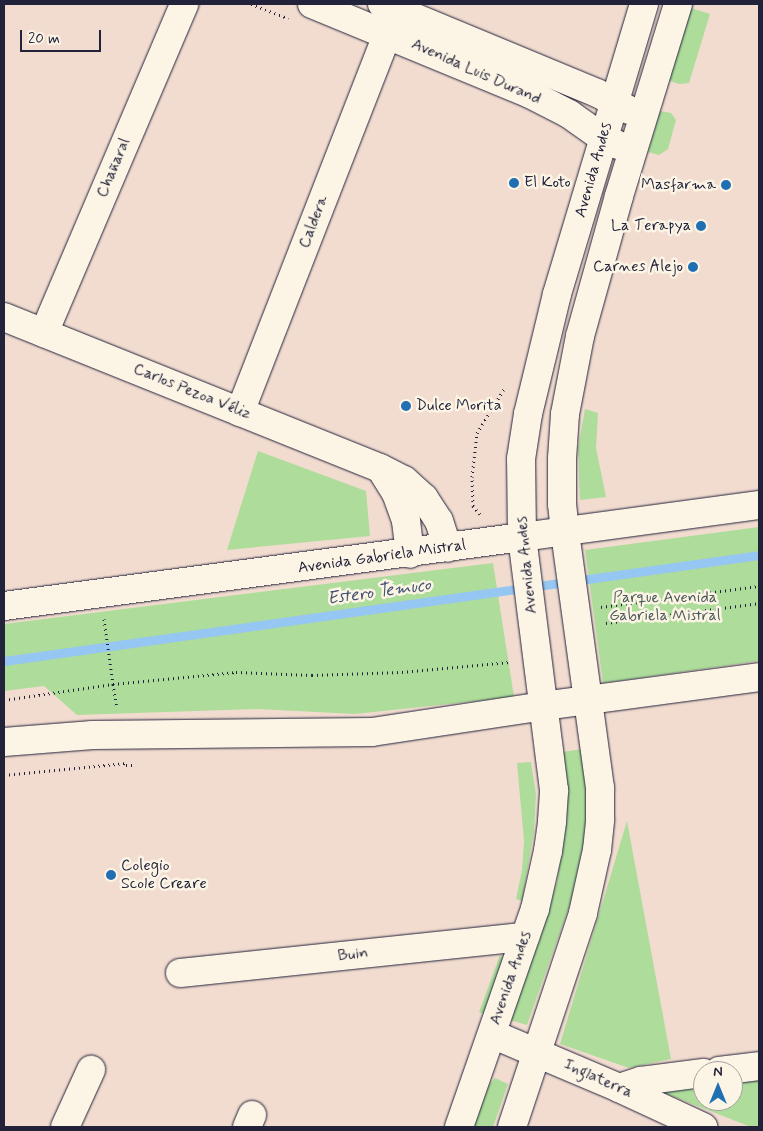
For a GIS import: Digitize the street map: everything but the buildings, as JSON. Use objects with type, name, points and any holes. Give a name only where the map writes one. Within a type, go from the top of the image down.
[{"type":"street","name":"Chañaral","points":[[44,333],[184,4]]},
{"type":"street","name":"Avenida Luis Durand","points":[[312,4],[388,33],[530,94],[569,114],[603,138],[623,147],[638,136],[627,108],[615,101],[382,4]]},
{"type":"street","name":"Avenida Andes","points":[[459,1127],[525,937],[542,882],[552,821],[554,790],[524,550],[521,459],[528,414],[557,294],[644,4]]},
{"type":"street","name":"Avenida Andes","points":[[512,1127],[583,913],[597,850],[600,788],[588,700],[595,627],[566,543],[562,504],[565,414],[572,372],[592,288],[678,4]]},
{"type":"street","name":"Caldera","points":[[240,412],[388,33]]},
{"type":"street","name":"Carlos Pezoa Véliz","points":[[4,317],[380,468],[404,480],[424,498],[439,521],[448,548]]},
{"type":"street","points":[[380,468],[396,493],[402,512],[410,554]]},
{"type":"street","name":"Avenida Gabriela Mistral","points":[[4,606],[410,554],[493,541],[524,550],[759,505]]},
{"type":"street","points":[[4,742],[92,735],[372,732],[543,706],[759,677]]},
{"type":"street","name":"Buin","points":[[180,973],[525,937]]},
{"type":"street","name":"Inglaterra","points":[[492,1034],[619,1088],[703,1127]]},
{"type":"street","points":[[743,1068],[759,1066]]},
{"type":"street","points":[[65,1127],[91,1070]]},
{"type":"street","points":[[619,1088],[641,1081],[693,1074]]},
{"type":"path","points":[[493,541],[490,526],[473,506],[472,470],[477,433],[504,389],[507,380]]},
{"type":"path","points":[[759,586],[600,607],[595,627],[759,602]]},
{"type":"path","points":[[106,628],[113,684],[236,672],[312,675],[402,672],[537,660]]},
{"type":"green space","points":[[688,7],[710,14],[689,83],[679,84],[665,79]]},
{"type":"green space","points":[[660,111],[671,113],[676,120],[668,149],[659,155],[648,152]]},
{"type":"green space","points":[[585,409],[598,413],[596,448],[606,497],[580,500],[578,448]]},
{"type":"green space","points":[[258,451],[366,491],[370,536],[227,550]]},
{"type":"green space","name":"Parque Avenida Gabriela Mistral","points":[[759,527],[759,661],[603,683],[585,550]]},
{"type":"green space","points":[[493,563],[514,697],[355,714],[258,709],[77,715],[44,686],[4,691],[4,624]]},
{"type":"green space","points":[[583,749],[588,800],[585,838],[574,893],[527,1025],[510,1020],[557,882],[567,817],[562,752]]},
{"type":"green space","points":[[531,762],[536,794],[534,832],[522,901],[516,899],[522,870],[524,841],[517,763]]},
{"type":"green space","points":[[627,821],[671,1059],[629,1068],[560,1044]]},
{"type":"green space","points":[[500,955],[506,961],[490,1017],[479,1012]]},
{"type":"green space","points":[[759,1072],[759,1127],[751,1127],[710,1111],[743,1111],[743,1074]]},
{"type":"green space","points":[[495,1078],[508,1084],[493,1127],[471,1127],[482,1093]]},
{"type":"green space","points":[[693,1080],[693,1104],[649,1087]]},
{"type":"waterway","name":"Estero Temuco","points":[[4,661],[759,555]]},
{"type":"place","name":"El Koto","points":[[514,183]]},
{"type":"place","name":"Masfarma","points":[[726,185]]},
{"type":"place","name":"La Terapya","points":[[701,226]]},
{"type":"place","name":"Carnes Alejo","points":[[693,267]]},
{"type":"place","name":"Dulce Morita","points":[[406,406]]},
{"type":"place","name":"Colegio Scole Creare","points":[[111,875]]}]
